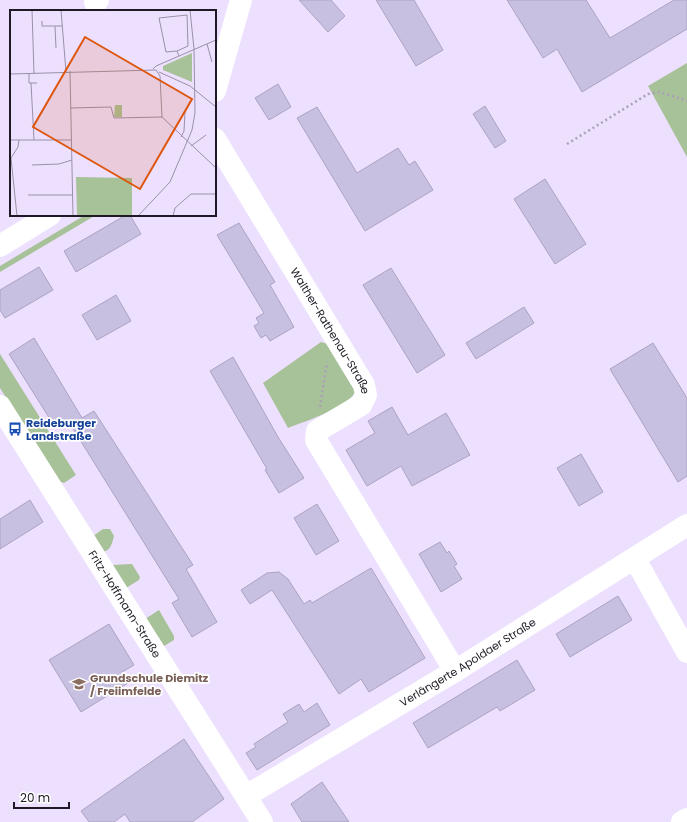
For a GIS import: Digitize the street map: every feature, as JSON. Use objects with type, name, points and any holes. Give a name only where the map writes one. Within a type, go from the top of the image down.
[{"type":"street","points":[[216,88],[241,0]]},
{"type":"street","name":"Walther-Rathenau-Straße","points":[[216,141],[364,385],[366,395],[361,405],[316,431]]},
{"type":"street","points":[[0,246],[48,216]]},
{"type":"street","name":"Fritz-Hoffmann-Straße","points":[[0,406],[246,796],[256,820]]},
{"type":"street","points":[[316,431],[316,440],[455,671]]},
{"type":"street","name":"Verlängerte Apoldaer Straße","points":[[246,796],[455,671],[687,525]]},
{"type":"street","points":[[635,559],[687,652]]},
{"type":"street","points":[[682,822],[687,818]]},
{"type":"path","points":[[568,144],[648,94],[660,92],[687,101]]},
{"type":"path","points":[[316,431],[332,330]]},
{"type":"green space","points":[[687,63],[687,157],[648,86]]},
{"type":"green space","points":[[83,216],[94,216],[0,272],[0,266]]},
{"type":"green space","points":[[321,342],[331,345],[357,389],[353,396],[346,402],[327,413],[288,428],[263,383]]},
{"type":"green space","points":[[0,354],[76,475],[64,483],[58,481],[0,388]]},
{"type":"green space","points":[[103,529],[110,529],[114,536],[112,544],[106,551],[103,552],[93,536]]},
{"type":"green space","points":[[132,564],[140,577],[139,580],[126,588],[112,565]]},
{"type":"green space","points":[[159,610],[174,636],[174,640],[164,646],[161,645],[145,619]]},
{"type":"building","points":[[299,0],[331,0],[345,16],[328,32]]},
{"type":"building","points":[[376,0],[414,0],[443,50],[416,66]]},
{"type":"building","points":[[507,0],[586,0],[610,38],[674,0],[687,0],[687,29],[582,92],[557,49],[543,58]]},
{"type":"building","points":[[278,84],[291,107],[269,120],[255,98]]},
{"type":"building","points":[[485,106],[506,141],[495,148],[473,114]]},
{"type":"building","points":[[317,107],[357,173],[398,148],[409,165],[415,161],[433,190],[365,231],[297,118]]},
{"type":"building","points":[[545,179],[586,244],[555,264],[514,199]]},
{"type":"building","points":[[124,216],[131,216],[141,234],[76,272],[64,251]]},
{"type":"building","points":[[239,223],[275,282],[270,285],[294,327],[270,341],[266,335],[261,338],[254,326],[259,323],[256,318],[264,313],[217,235]]},
{"type":"building","points":[[39,267],[53,290],[5,318],[0,310],[0,290]]},
{"type":"building","points":[[391,268],[445,355],[417,373],[363,285]]},
{"type":"building","points":[[116,295],[131,321],[97,340],[82,315]]},
{"type":"building","points":[[524,307],[534,323],[476,359],[466,343]]},
{"type":"building","points":[[34,338],[82,418],[94,411],[193,565],[186,569],[217,622],[192,637],[172,603],[179,599],[67,419],[55,427],[9,354]]},
{"type":"building","points":[[653,343],[687,398],[687,476],[678,482],[610,369]]},
{"type":"building","points":[[233,357],[278,437],[304,478],[279,493],[265,470],[267,469],[210,371]]},
{"type":"building","points":[[392,407],[408,435],[446,413],[470,455],[412,486],[401,466],[367,486],[346,450],[375,433],[368,421]]},
{"type":"building","points":[[581,454],[603,492],[579,506],[557,468]]},
{"type":"building","points":[[30,500],[43,522],[0,549],[0,519]]},
{"type":"building","points":[[317,504],[339,541],[316,555],[294,518]]},
{"type":"building","points":[[440,542],[447,553],[449,551],[457,564],[454,566],[462,579],[441,592],[419,554]]},
{"type":"building","points":[[371,568],[425,658],[369,692],[361,679],[339,694],[272,590],[250,604],[241,590],[267,573],[279,572],[288,579],[304,604],[310,600],[312,603]]},
{"type":"building","points":[[618,596],[632,620],[570,657],[556,634]]},
{"type":"building","points":[[109,624],[134,665],[122,672],[128,683],[81,712],[49,660]]},
{"type":"building","points":[[517,660],[535,690],[500,711],[497,707],[428,748],[413,723]]},
{"type":"building","points":[[317,703],[330,725],[257,770],[246,753],[256,747],[254,744],[288,722],[283,714],[299,704],[304,712]]},
{"type":"building","points":[[184,739],[224,799],[192,822],[130,822],[125,814],[114,822],[89,822],[81,811]]},
{"type":"building","points":[[322,782],[349,822],[302,822],[291,804]]},
{"type":"place","name":"Reideburger Landstraße","points":[[15,429]]},
{"type":"place","name":"Grundschule Diemitz / Freiimfelde","points":[[79,684]]}]
